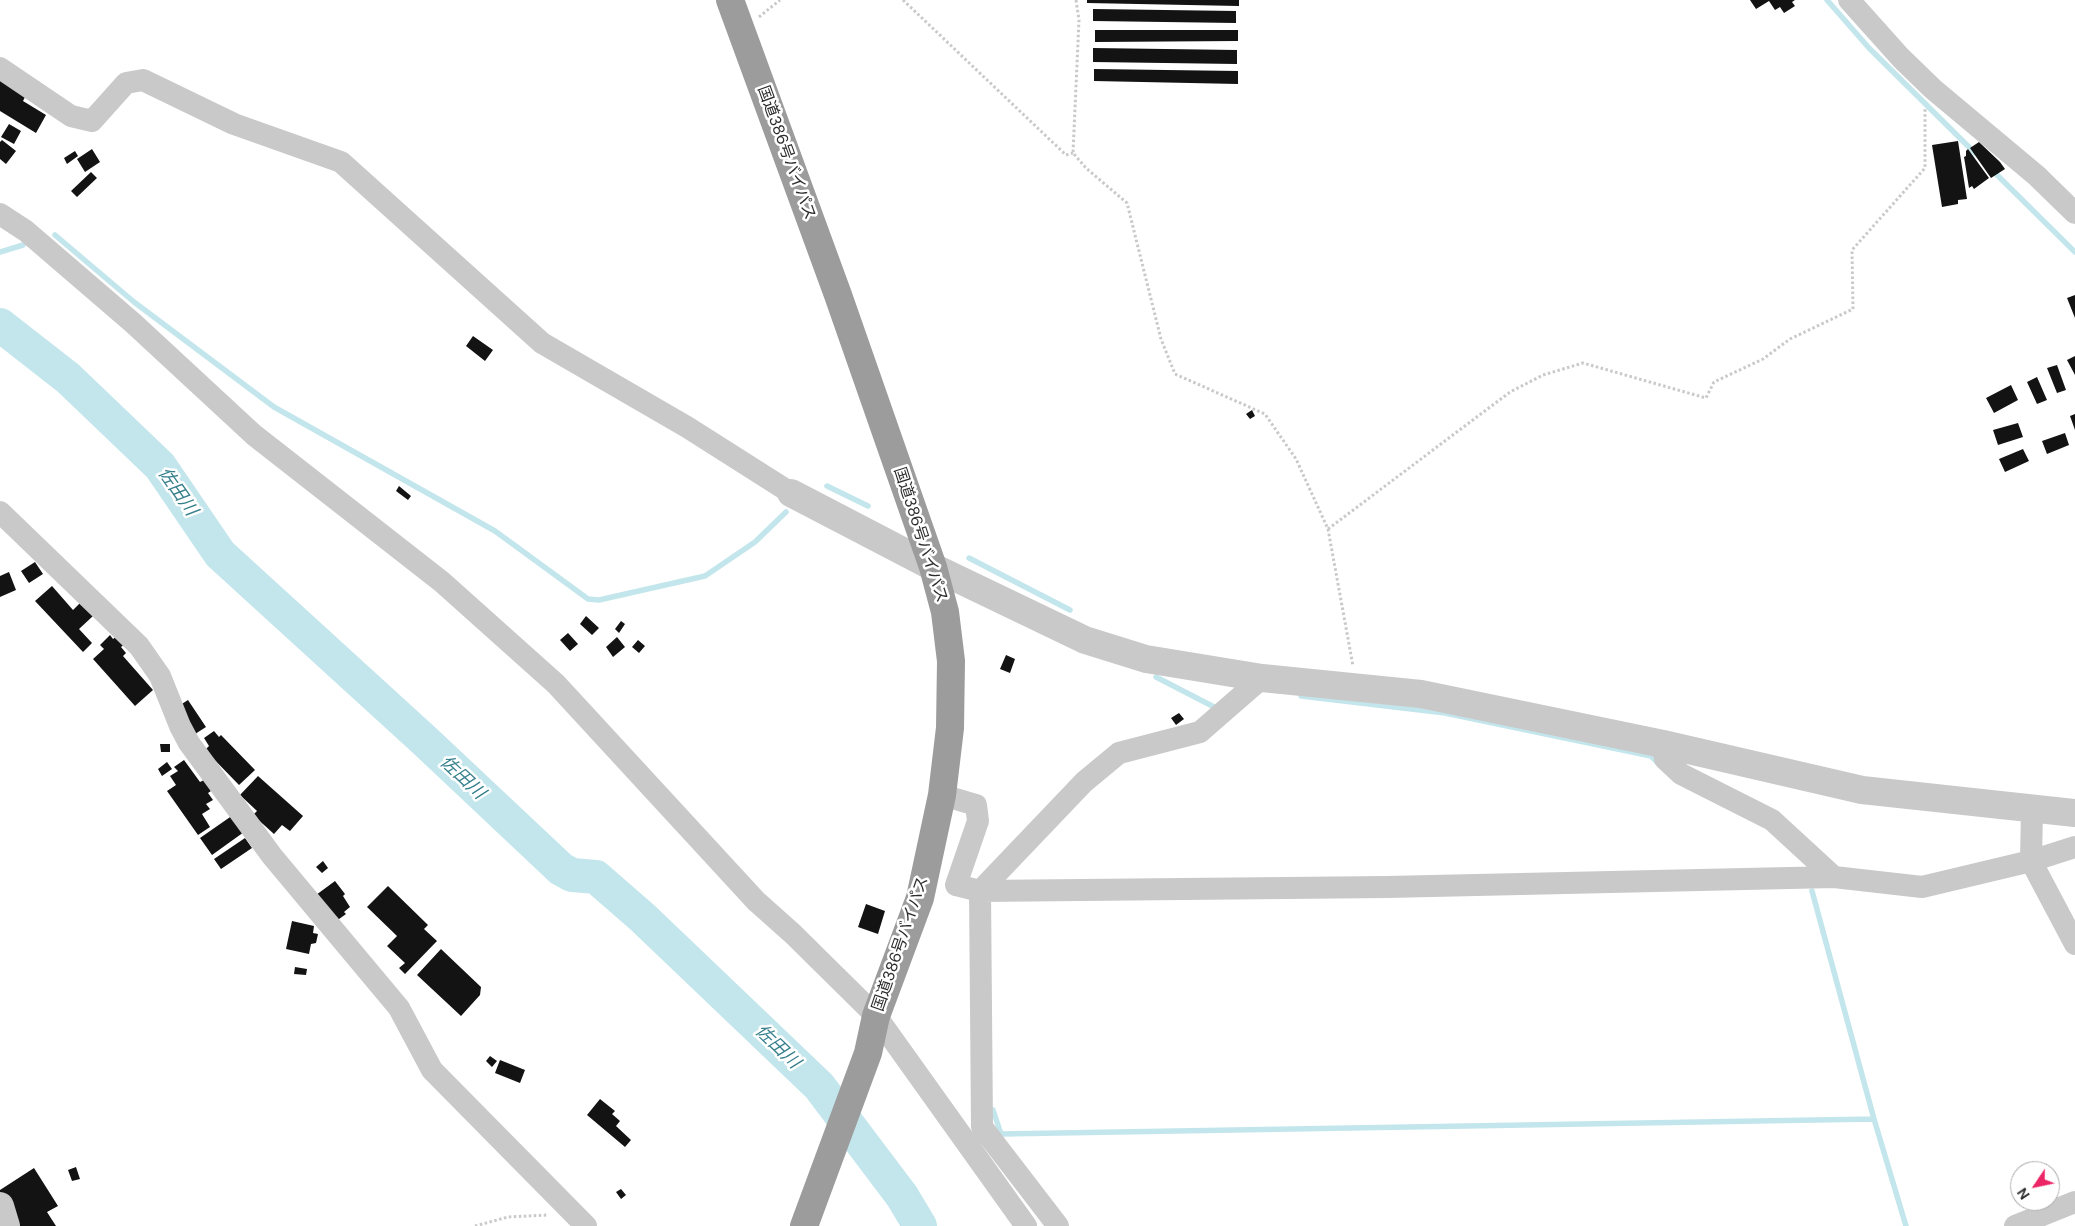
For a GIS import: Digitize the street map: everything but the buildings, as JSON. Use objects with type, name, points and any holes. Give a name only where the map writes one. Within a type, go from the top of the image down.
[{"type":"highway","name":"国道386号バイパス","points":[[730,0],[838,295],[933,567],[945,612],[951,660],[950,728],[942,795],[920,898],[876,1016],[868,1053],[804,1226]]},
{"type":"street","points":[[1849,0],[1901,58],[1933,89],[2036,176],[2075,212]]},
{"type":"street","points":[[0,68],[71,116],[92,121],[126,82],[143,80],[234,124],[340,162],[542,343],[687,427],[792,493],[933,567],[1085,640],[1146,659],[1262,678],[1421,694],[1663,744],[1862,790],[2075,813]]},
{"type":"street","points":[[0,214],[26,231],[132,323],[254,435],[346,509],[442,582],[556,684],[756,902],[793,934],[876,1016],[1026,1226]]},
{"type":"street","points":[[0,512],[140,646],[160,676],[180,726],[189,743],[272,856],[399,1008],[432,1070],[580,1220]]},
{"type":"street","points":[[1058,1226],[982,1127],[980,892],[1084,782],[1119,753],[1200,732],[1262,678]]},
{"type":"street","points":[[1663,744],[1665,758],[1681,774],[1772,820],[1834,877]]},
{"type":"street","points":[[942,795],[976,805],[978,821],[956,885],[980,892],[1387,888],[1834,877],[1922,887],[2031,861],[2075,847]]},
{"type":"street","points":[[2032,808],[2031,861],[2075,944]]},
{"type":"street","points":[[2015,1226],[2075,1202]]},
{"type":"street","points":[[0,1206],[6,1226]]},
{"type":"path","points":[[903,0],[1066,155],[1073,152]]},
{"type":"path","points":[[1076,0],[1079,20],[1073,152],[1086,168],[1127,204],[1161,339],[1175,374],[1265,414],[1296,460],[1328,530],[1357,688]]},
{"type":"path","points":[[1328,530],[1510,392],[1543,375],[1583,363],[1706,398],[1714,382],[1763,359],[1790,339],[1853,309],[1852,250],[1925,168],[1925,109]]},
{"type":"path","points":[[475,1226],[508,1216],[580,1220]]},
{"type":"waterway","points":[[1827,0],[1869,48],[1975,153]]},
{"type":"waterway","points":[[1992,170],[2075,252]]},
{"type":"waterway","points":[[55,235],[134,302],[274,407],[495,531],[588,599],[599,600],[705,576],[755,542],[786,512]]},
{"type":"waterway","points":[[0,252],[23,245]]},
{"type":"waterway","name":"佐田川","points":[[0,325],[68,378],[160,466],[220,554],[425,741],[561,869],[572,875],[596,877],[642,917],[819,1086],[902,1196],[920,1226]]},
{"type":"waterway","points":[[827,486],[868,506]]},
{"type":"waterway","points":[[969,558],[1070,610]]},
{"type":"waterway","points":[[1156,677],[1218,709]]},
{"type":"waterway","points":[[1301,696],[1445,713],[1651,756],[1658,763]]},
{"type":"waterway","points":[[1812,891],[1874,1119],[1906,1226]]},
{"type":"waterway","points":[[993,1110],[1001,1134],[1874,1119]]}]
